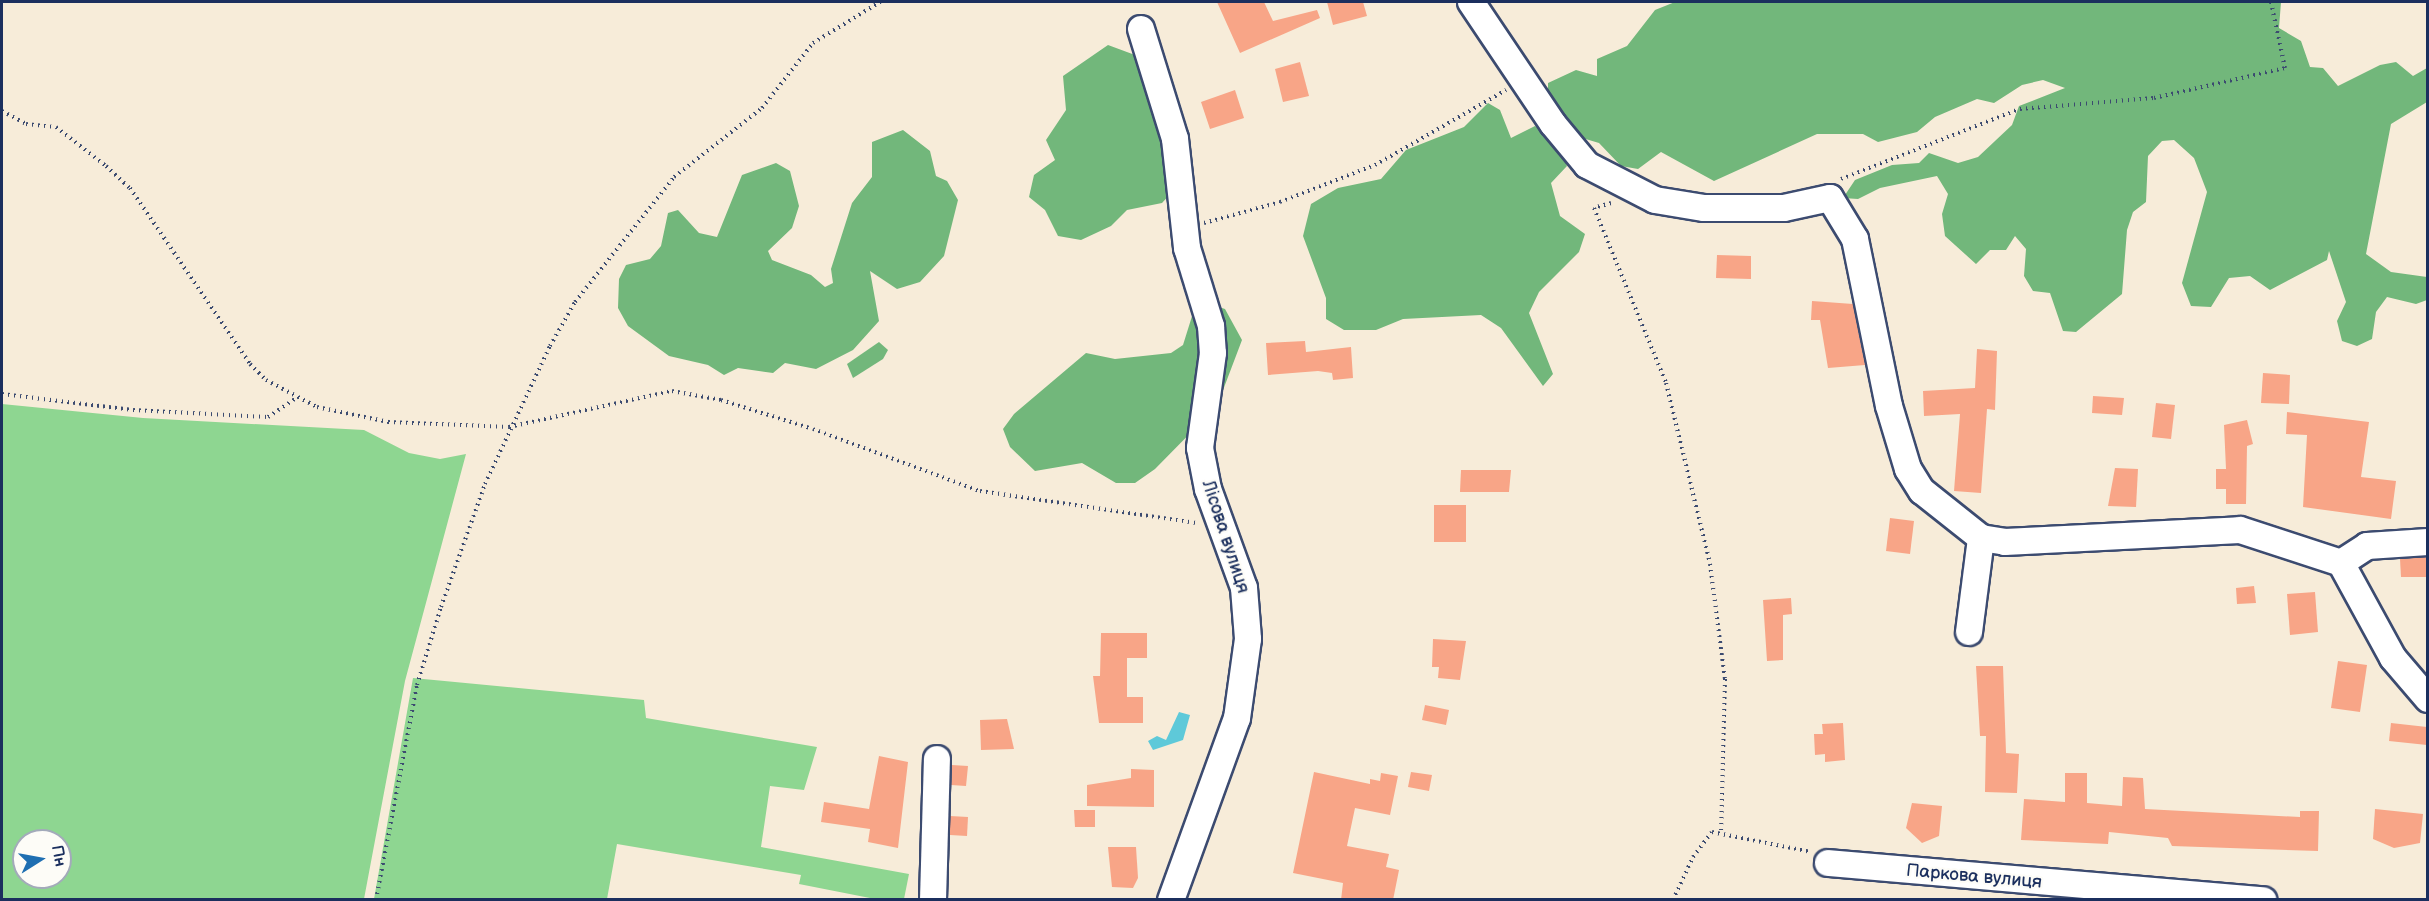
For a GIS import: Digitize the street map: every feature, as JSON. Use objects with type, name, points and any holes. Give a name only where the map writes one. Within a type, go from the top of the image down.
[{"type":"street","points":[[1471,2],[1522,81],[1587,165],[1643,194],[1704,208],[1784,208],[1830,198],[1855,239],[1889,406],[1908,469],[1922,491],[1981,538],[2005,542],[2240,530],[2341,563],[2393,658],[2427,699]]},
{"type":"street","name":"Лісова вулиця","points":[[1141,29],[1175,139],[1185,228],[1211,326],[1213,353],[1200,448],[1208,489],[1245,588],[1248,639],[1237,718],[1171,900]]},
{"type":"street","points":[[1969,632],[1981,538]]},
{"type":"street","points":[[2341,563],[2367,546],[2427,542]]},
{"type":"street","points":[[933,900],[937,759]]},
{"type":"street","name":"Паркова вулиця","points":[[1828,863],[2263,900]]},
{"type":"path","points":[[376,900],[417,685],[484,484],[509,428],[575,302],[674,177],[762,108],[813,43],[880,2]]},
{"type":"path","points":[[1830,198],[1841,178],[2020,109],[2154,98],[2285,68],[2271,2]]},
{"type":"path","points":[[1185,228],[1280,202],[1375,165],[1522,81]]},
{"type":"path","points":[[2,111],[26,124],[56,127],[77,139],[130,188],[250,363],[295,399],[388,422],[509,428],[672,391],[721,400],[813,429],[980,491],[1223,525]]},
{"type":"path","points":[[1643,194],[1594,208],[1666,382],[1696,494],[1725,679],[1721,834]]},
{"type":"path","points":[[2,394],[133,410],[268,417],[295,399]]},
{"type":"path","points":[[1673,900],[1693,857],[1712,832],[1815,853],[1828,863]]},
{"type":"green space","points":[[1675,2],[2281,2],[2279,28],[2301,41],[2310,67],[2323,68],[2338,86],[2380,65],[2396,62],[2413,76],[2427,68],[2427,102],[2391,124],[2366,254],[2391,272],[2427,277],[2427,300],[2416,304],[2387,297],[2376,312],[2372,339],[2357,346],[2342,341],[2337,321],[2346,302],[2329,251],[2327,260],[2270,290],[2250,276],[2229,278],[2211,307],[2191,306],[2182,283],[2207,192],[2194,158],[2174,140],[2162,141],[2148,156],[2146,202],[2133,212],[2127,230],[2122,294],[2076,332],[2063,331],[2050,293],[2033,291],[2024,276],[2026,249],[2015,236],[2006,250],[1990,250],[1976,264],[1945,236],[1942,214],[1948,194],[1937,176],[1880,188],[1858,199],[1843,198],[1855,180],[1892,165],[1919,163],[1929,153],[1958,163],[1978,157],[2012,125],[2019,106],[2065,88],[2043,80],[2022,85],[1994,103],[1977,99],[1935,117],[1917,132],[1878,142],[1863,134],[1817,134],[1714,181],[1661,152],[1638,169],[1621,166],[1599,143],[1579,137],[1548,103],[1548,83],[1576,70],[1597,76],[1597,59],[1627,46],[1655,10]]},
{"type":"green space","points":[[1108,45],[1135,55],[1165,142],[1164,176],[1173,191],[1162,203],[1127,210],[1111,226],[1081,240],[1058,236],[1045,210],[1029,197],[1034,175],[1055,160],[1046,140],[1066,110],[1063,76]]},
{"type":"green space","points":[[1488,103],[1500,110],[1511,138],[1535,126],[1558,143],[1567,166],[1551,183],[1560,216],[1585,234],[1579,252],[1539,292],[1529,313],[1553,374],[1543,386],[1501,328],[1481,315],[1403,319],[1376,330],[1344,330],[1326,319],[1326,298],[1303,236],[1311,204],[1338,188],[1381,179],[1406,150],[1464,127]]},
{"type":"green space","points":[[903,130],[930,151],[936,176],[947,181],[958,200],[944,256],[920,282],[897,289],[870,271],[879,321],[853,350],[816,369],[785,363],[773,373],[738,368],[724,375],[708,365],[669,356],[628,326],[618,308],[619,279],[626,265],[650,259],[661,246],[668,213],[678,210],[699,233],[717,237],[742,175],[776,163],[790,171],[799,206],[792,228],[768,251],[772,260],[811,275],[825,287],[833,283],[831,269],[852,203],[872,177],[872,142]]},
{"type":"green space","points":[[1210,304],[1225,309],[1242,340],[1217,406],[1155,469],[1135,483],[1116,483],[1082,463],[1035,471],[1010,447],[1003,429],[1014,414],[1086,353],[1115,359],[1171,353],[1183,345],[1193,313]]},
{"type":"green space","points":[[879,342],[888,350],[883,359],[853,378],[847,364]]},
{"type":"green space","points":[[2,404],[143,418],[364,430],[409,453],[440,459],[466,454],[405,681],[364,899],[2,899]]},
{"type":"green space","points":[[413,678],[644,700],[646,718],[817,747],[804,790],[770,786],[761,847],[909,874],[904,899],[875,899],[799,884],[801,875],[617,844],[607,899],[374,899]]},
{"type":"water","points":[[1179,712],[1190,715],[1183,740],[1153,750],[1148,741],[1157,736],[1166,740]]},
{"type":"building","points":[[1217,2],[1264,2],[1273,21],[1317,10],[1320,18],[1240,53]]},
{"type":"building","points":[[1327,2],[1363,2],[1367,16],[1333,25]]},
{"type":"building","points":[[1300,62],[1309,96],[1283,102],[1275,69]]},
{"type":"building","points":[[1235,90],[1244,118],[1210,129],[1201,102]]},
{"type":"building","points":[[1717,255],[1751,256],[1751,279],[1716,278]]},
{"type":"building","points":[[1812,301],[1853,304],[1865,365],[1828,368],[1820,320],[1811,320]]},
{"type":"building","points":[[1305,341],[1306,352],[1351,347],[1353,378],[1333,380],[1332,373],[1318,371],[1268,375],[1266,343]]},
{"type":"building","points":[[1977,349],[1997,351],[1995,410],[1987,409],[1981,493],[1954,491],[1960,414],[1924,416],[1923,391],[1975,388]]},
{"type":"building","points":[[2263,373],[2290,375],[2289,404],[2261,403]]},
{"type":"building","points":[[2093,396],[2124,398],[2122,415],[2092,413]]},
{"type":"building","points":[[2156,403],[2175,405],[2171,439],[2152,437]]},
{"type":"building","points":[[2287,412],[2369,422],[2361,477],[2396,481],[2391,519],[2303,507],[2307,435],[2286,434]]},
{"type":"building","points":[[2247,420],[2253,444],[2247,446],[2246,504],[2226,504],[2226,489],[2216,489],[2216,469],[2226,469],[2224,425]]},
{"type":"building","points":[[2115,468],[2138,469],[2136,507],[2108,506]]},
{"type":"building","points":[[1461,470],[1511,470],[1509,492],[1460,492]]},
{"type":"building","points":[[1434,505],[1466,505],[1466,542],[1434,542]]},
{"type":"building","points":[[1890,518],[1914,521],[1910,554],[1886,551]]},
{"type":"building","points":[[2427,557],[2427,577],[2401,577],[2400,559]]},
{"type":"building","points":[[2254,586],[2256,603],[2237,604],[2236,588]]},
{"type":"building","points":[[2315,592],[2318,632],[2290,635],[2287,594]]},
{"type":"building","points":[[1791,598],[1792,614],[1783,615],[1783,660],[1767,661],[1763,600]]},
{"type":"building","points":[[1101,633],[1147,633],[1147,658],[1127,658],[1127,697],[1143,697],[1143,723],[1099,723],[1093,676],[1100,676]]},
{"type":"building","points":[[1433,639],[1466,641],[1460,680],[1438,678],[1439,667],[1432,667]]},
{"type":"building","points":[[2338,661],[2367,665],[2360,712],[2331,708]]},
{"type":"building","points":[[1976,666],[2003,666],[2006,753],[2019,754],[2017,793],[1985,792],[1986,736],[1980,736]]},
{"type":"building","points":[[1425,705],[1449,710],[1446,725],[1422,720]]},
{"type":"building","points":[[1007,719],[1014,749],[981,750],[980,720]]},
{"type":"building","points":[[1843,723],[1845,760],[1825,762],[1825,754],[1815,755],[1814,734],[1823,734],[1822,724]]},
{"type":"building","points":[[2391,723],[2427,727],[2427,745],[2389,741]]},
{"type":"building","points":[[879,756],[908,762],[898,848],[868,842],[870,829],[821,822],[824,802],[869,809]]},
{"type":"building","points":[[952,765],[968,766],[966,786],[951,785]]},
{"type":"building","points":[[1131,769],[1154,770],[1154,807],[1087,806],[1087,785],[1131,778]]},
{"type":"building","points":[[1314,772],[1370,784],[1370,779],[1380,781],[1381,773],[1398,776],[1390,815],[1355,808],[1347,846],[1389,854],[1386,867],[1399,870],[1393,900],[1341,900],[1343,883],[1293,873]]},
{"type":"building","points":[[1411,772],[1432,775],[1429,791],[1408,787]]},
{"type":"building","points":[[2065,773],[2087,773],[2087,803],[2122,806],[2123,777],[2143,778],[2145,809],[2300,817],[2300,811],[2319,811],[2318,851],[2172,846],[2168,838],[2109,832],[2108,844],[2021,840],[2024,799],[2065,802]]},
{"type":"building","points":[[1912,803],[1942,806],[1939,836],[1922,843],[1906,828]]},
{"type":"building","points":[[2375,809],[2423,814],[2420,843],[2394,848],[2373,839]]},
{"type":"building","points":[[1074,810],[1095,810],[1095,827],[1075,827]]},
{"type":"building","points":[[950,816],[968,817],[967,836],[950,835]]},
{"type":"building","points":[[1108,847],[1136,847],[1138,878],[1133,888],[1112,887]]}]
